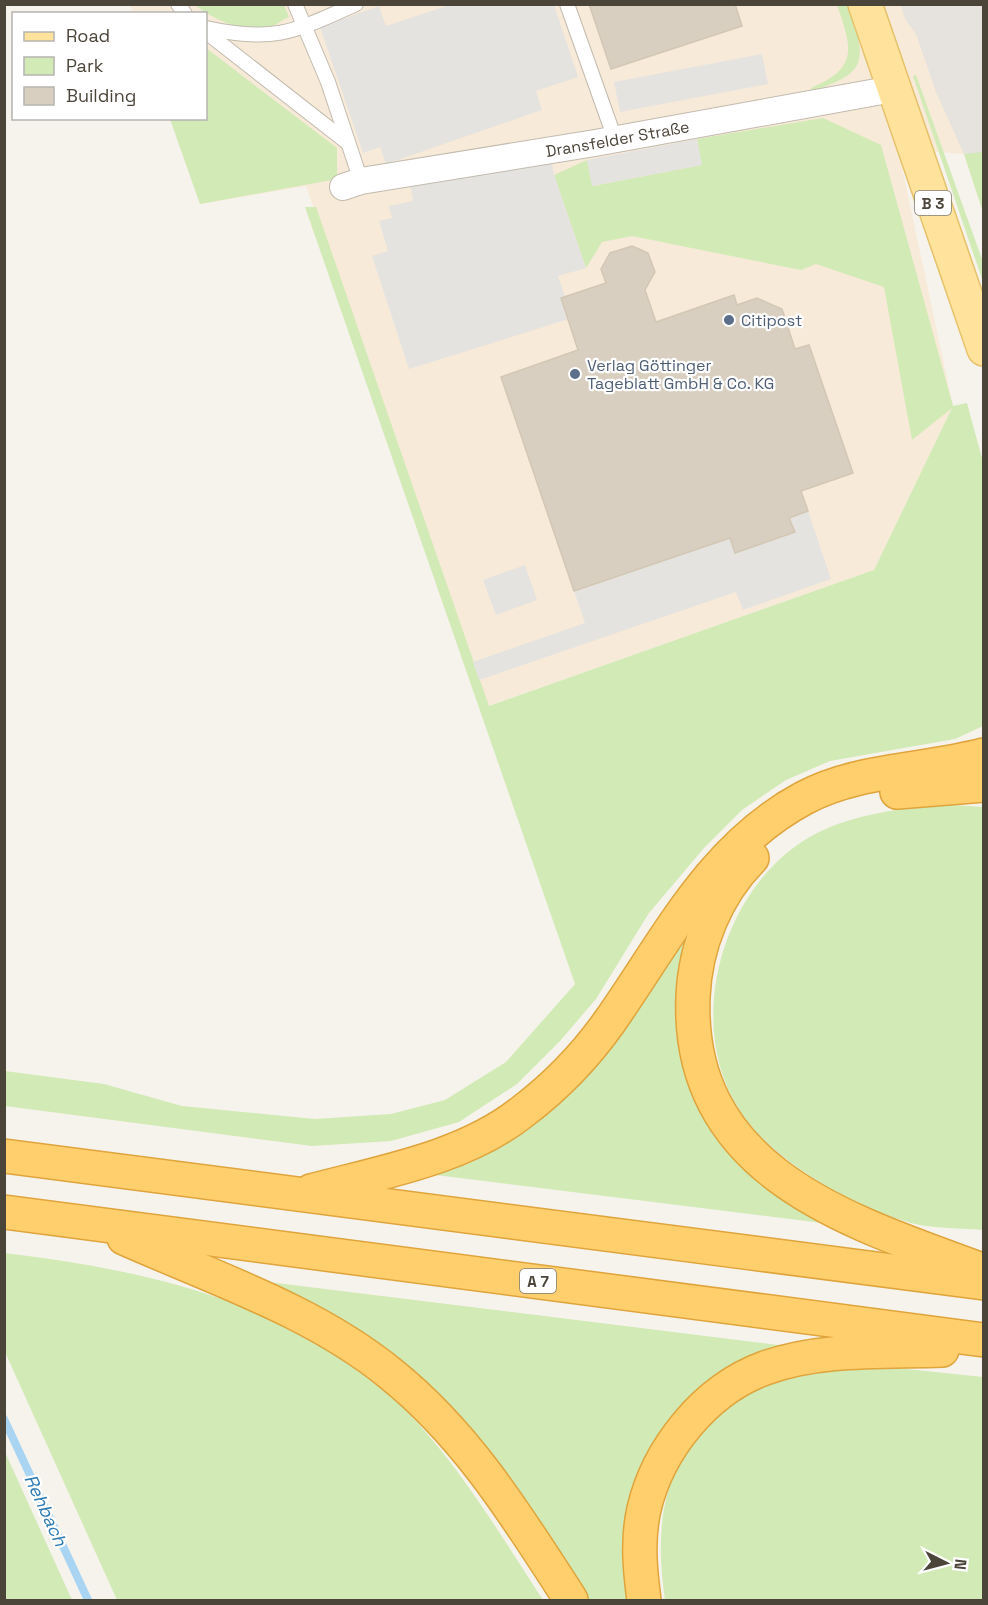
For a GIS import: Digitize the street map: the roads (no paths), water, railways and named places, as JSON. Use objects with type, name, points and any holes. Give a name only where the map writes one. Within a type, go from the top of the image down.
[{"type":"highway","points":[[295,1195],[442,1153],[497,1130],[521,1113],[565,1074],[602,1032],[703,883],[752,833],[778,814],[804,798],[846,781],[984,756]]},
{"type":"highway","points":[[984,785],[850,799],[812,813],[788,828],[745,866],[714,912],[697,960],[692,1017],[695,1044],[712,1096],[741,1143],[765,1167],[808,1198],[839,1215],[984,1271]]},
{"type":"highway","points":[[4,1156],[984,1283]]},
{"type":"highway","name":"A 7","points":[[4,1212],[984,1340]]},
{"type":"highway","points":[[93,1223],[306,1319],[390,1373],[442,1420],[467,1448],[514,1511],[571,1600]]},
{"type":"highway","points":[[644,1600],[640,1572],[640,1540],[644,1509],[654,1479],[668,1450],[684,1429],[705,1406],[732,1384],[764,1369],[799,1359],[859,1353],[984,1349]]},
{"type":"main road","name":"B 3","points":[[865,4],[978,326],[984,349]]},
{"type":"street","name":"Dransfelder Straße","points":[[352,184],[893,89]]},
{"type":"lane","points":[[295,4],[306,27],[348,143],[352,184]]},
{"type":"lane","points":[[207,30],[266,37],[306,27],[356,4]]},
{"type":"lane","points":[[567,4],[615,139]]},
{"type":"lane","points":[[207,31],[348,143]]},
{"type":"waterway","name":"Rehbach","points":[[4,1419],[88,1600]]},
{"type":"place","name":"Citipost","points":[[729,320]]},
{"type":"place","name":"Verlag Göttinger Tageblatt GmbH & Co. KG","points":[[575,374]]}]
